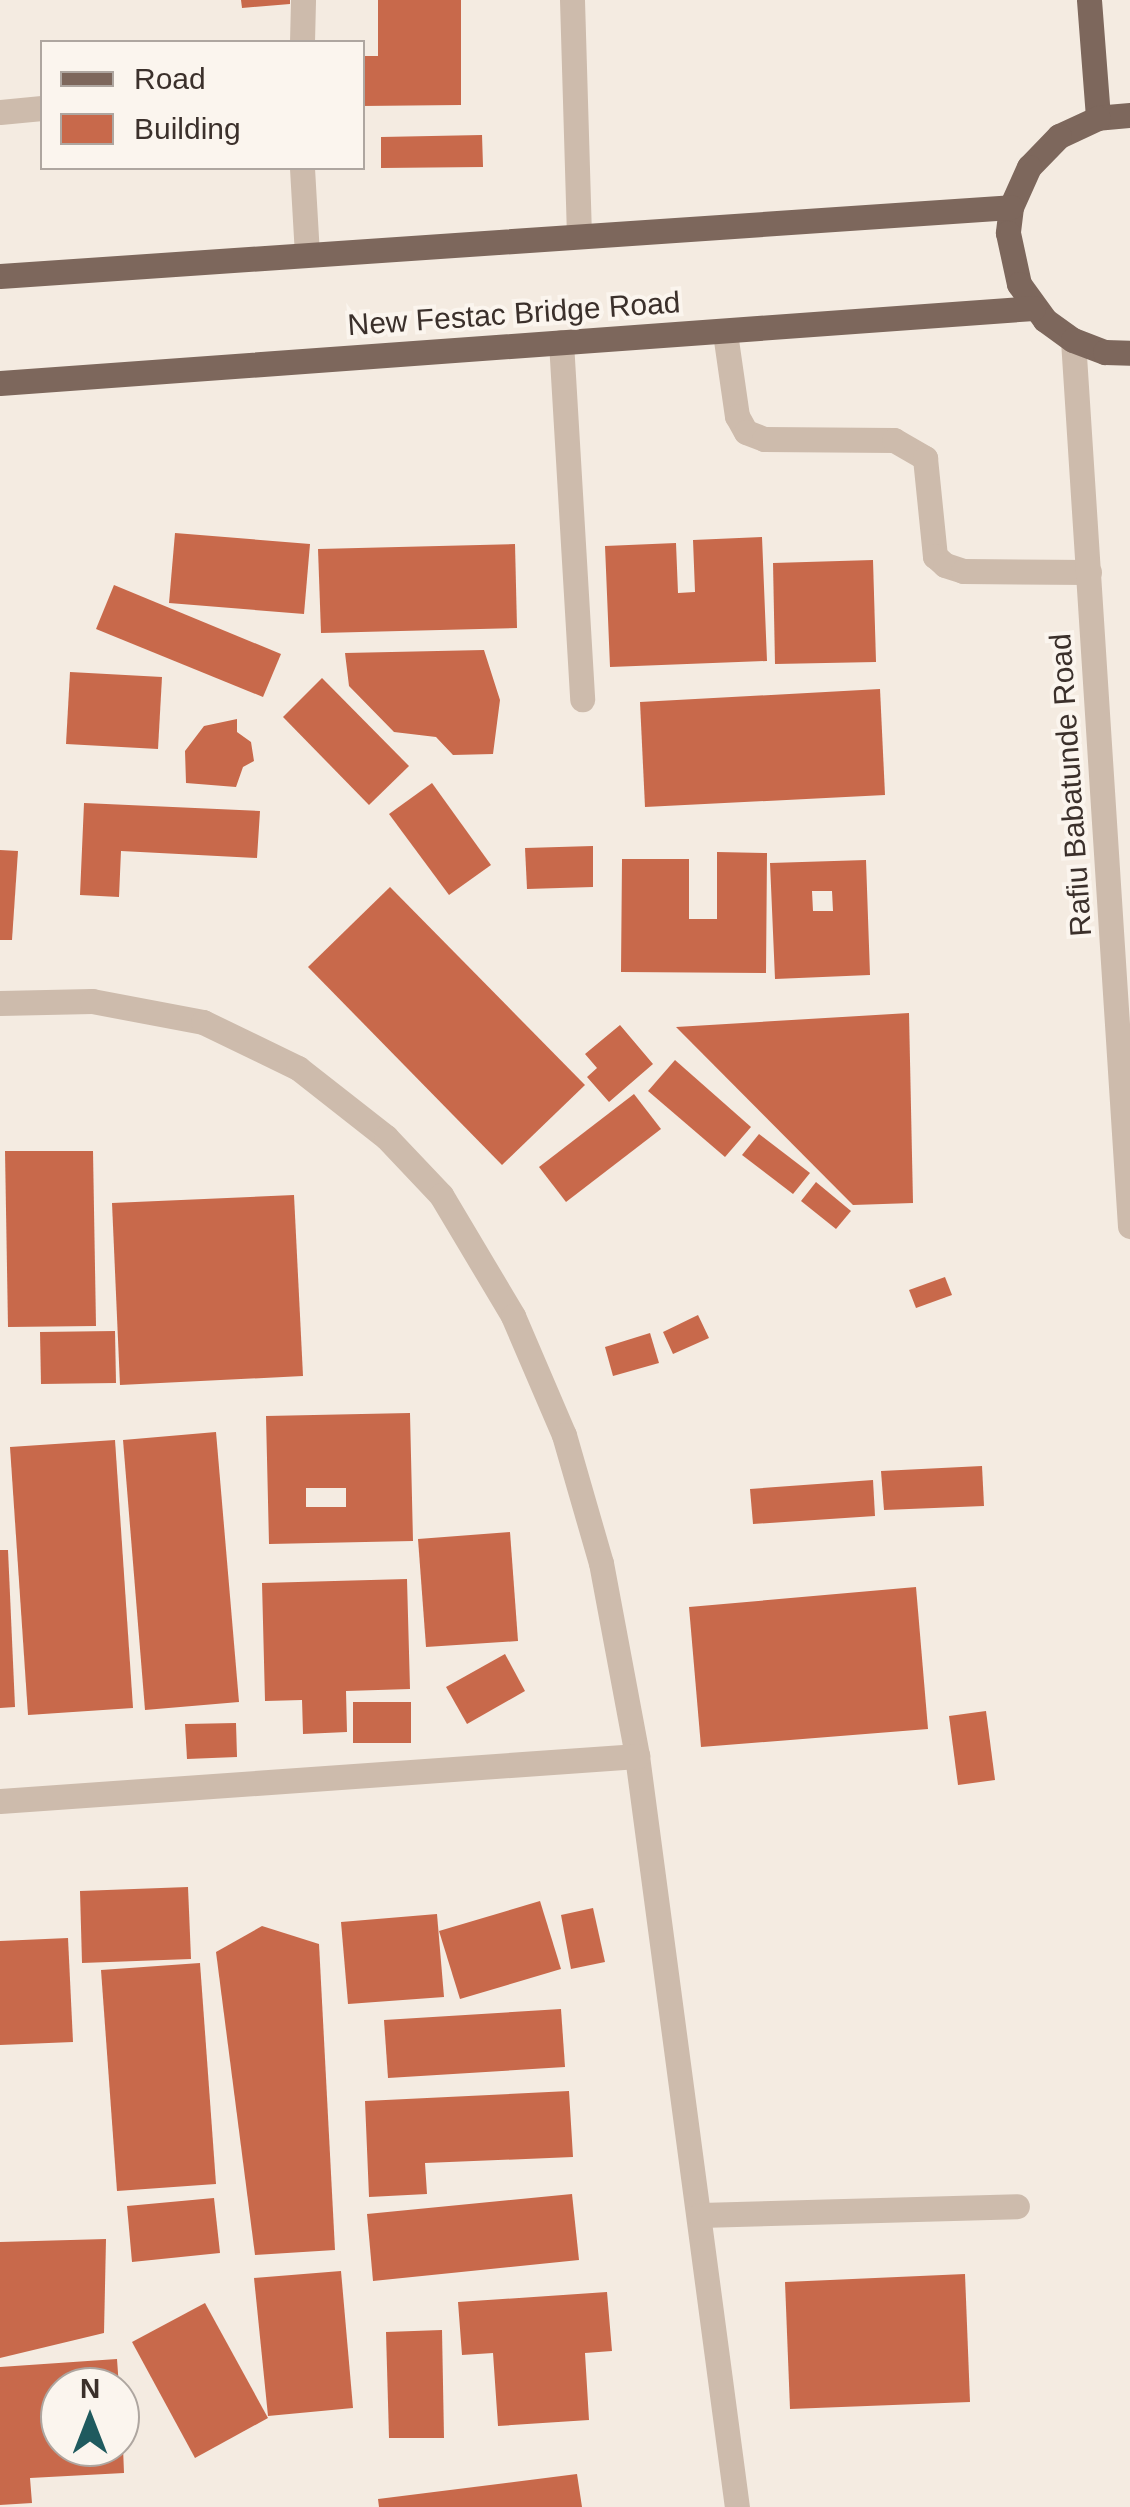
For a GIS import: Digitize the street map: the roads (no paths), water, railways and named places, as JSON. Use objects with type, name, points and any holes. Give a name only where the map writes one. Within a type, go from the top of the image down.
[{"type":"main road","points":[[1089,0],[1098,118]]},
{"type":"main road","points":[[1130,115],[1098,118],[1059,136],[1028,167],[1011,207],[1010,260],[1032,308],[1072,340],[1104,352],[1130,354]]},
{"type":"main road","points":[[0,276],[1011,207]]},
{"type":"main road","name":"New Festac Bridge Road","points":[[0,383],[1032,308]]},
{"type":"street","points":[[302,40],[303,0]]},
{"type":"street","points":[[572,0],[579,236]]},
{"type":"street","points":[[0,112],[40,108]]},
{"type":"street","points":[[302,170],[307,254]]},
{"type":"street","points":[[725,333],[736,416],[746,432],[764,439],[894,440],[925,458],[935,556],[944,565],[963,571],[1088,572]]},
{"type":"street","name":"Rafiu Babatunde Road","points":[[1072,340],[1130,1226]]},
{"type":"street","points":[[560,342],[582,699]]},
{"type":"street","points":[[0,1003],[92,1001],[203,1022],[298,1068],[386,1137],[440,1196],[513,1316],[564,1434],[601,1564],[636,1756],[737,2507]]},
{"type":"street","points":[[0,1801],[636,1756]]},
{"type":"street","points":[[700,2215],[1018,2206]]}]
